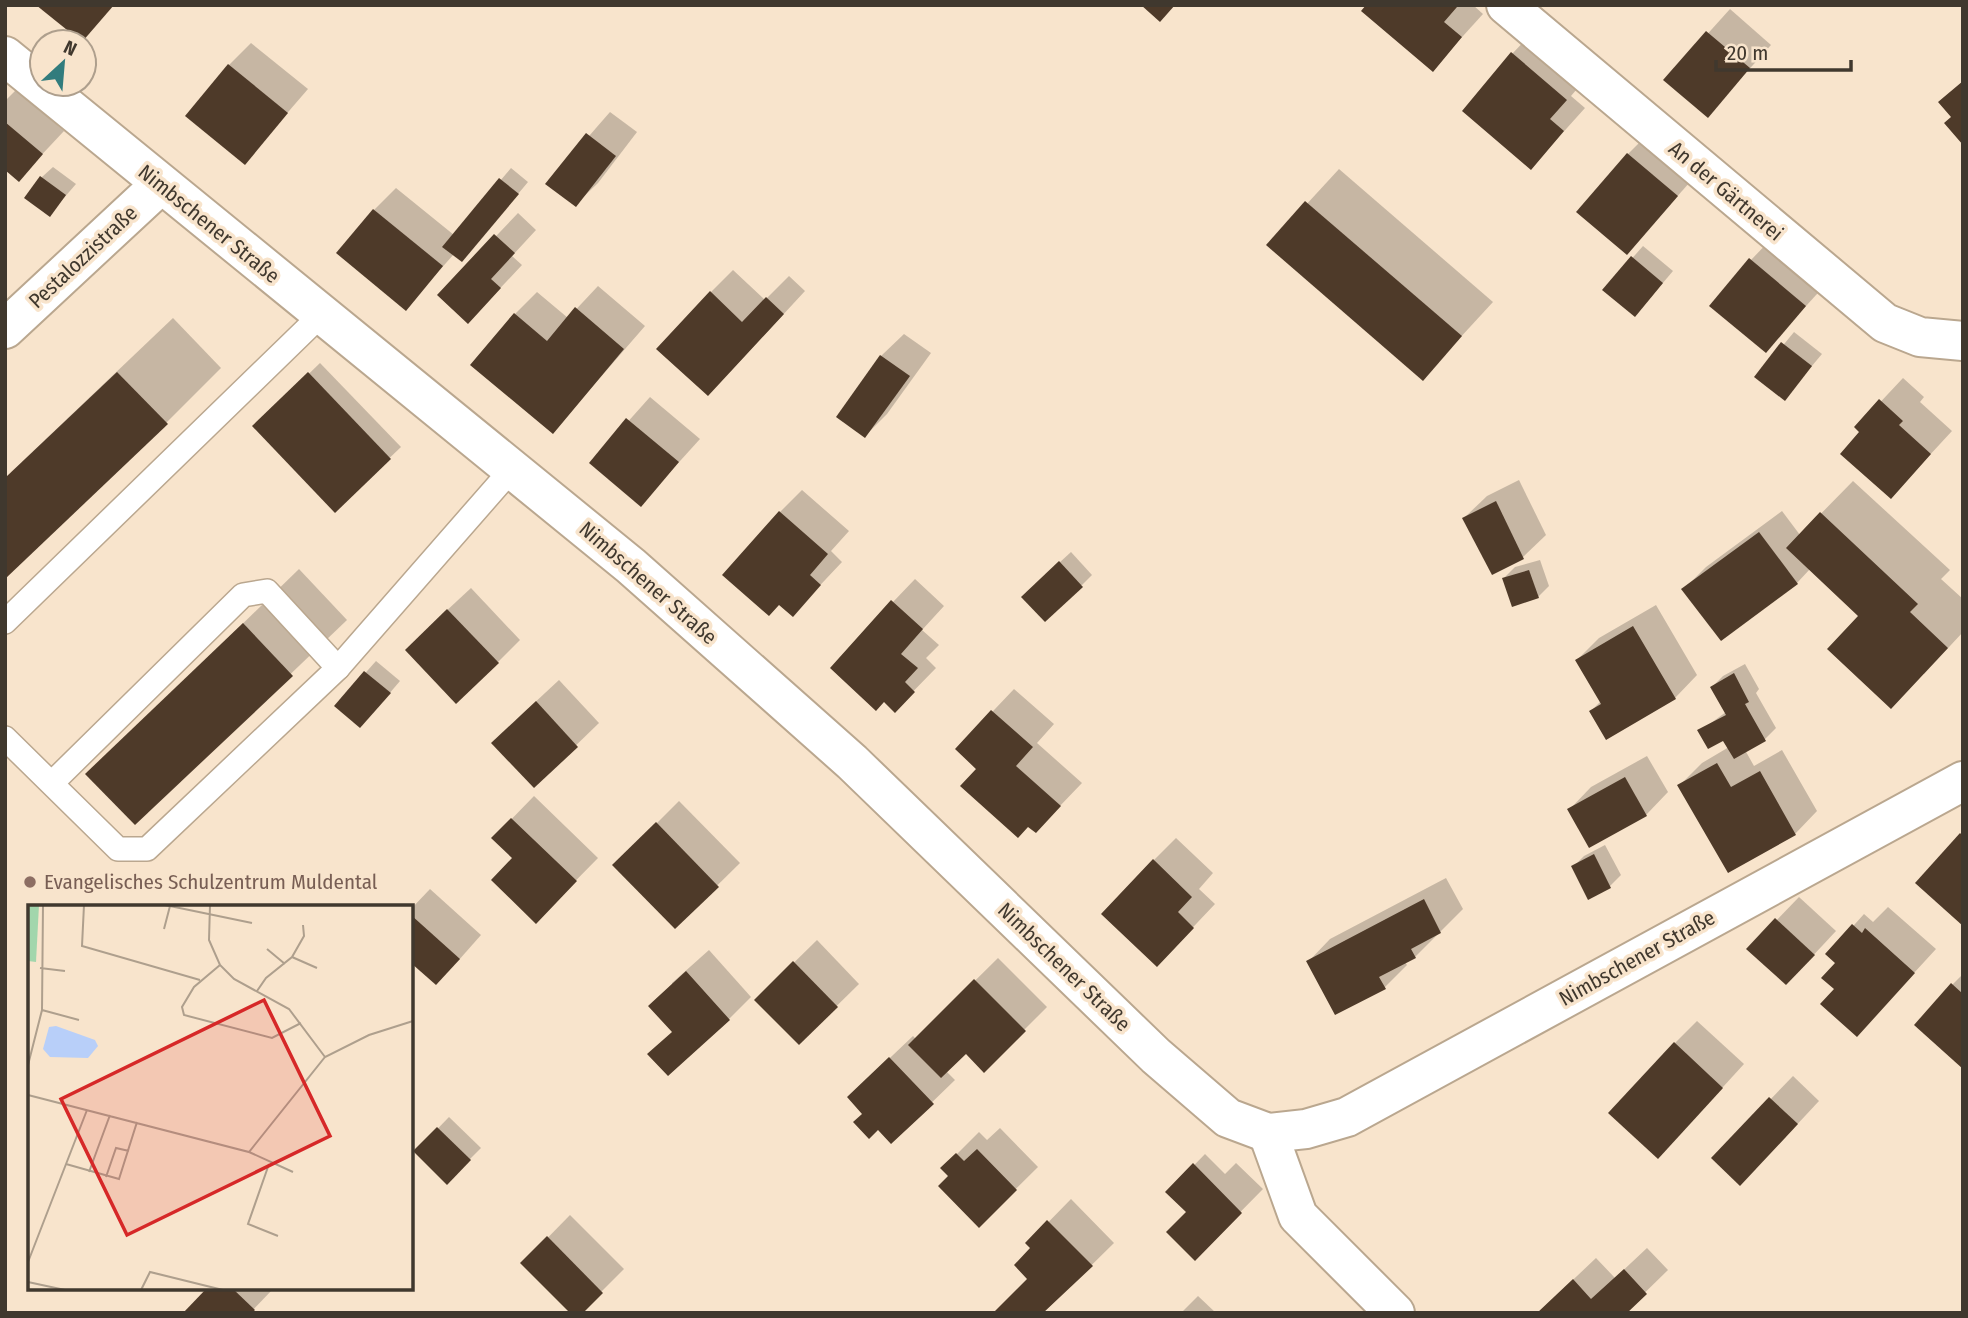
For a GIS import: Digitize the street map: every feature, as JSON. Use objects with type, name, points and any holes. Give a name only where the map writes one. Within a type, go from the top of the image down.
[{"type":"street","name":"An der Gärtnerei","points":[[1506,5],[1885,323],[1920,337],[1963,341]]},
{"type":"street","name":"Nimbschener Straße","points":[[5,55],[160,185],[631,566],[852,762],[1156,1056],[1228,1118],[1268,1133],[1306,1129],[1347,1117],[1963,781]]},
{"type":"street","name":"Pestalozzistraße","points":[[5,329],[160,185]]},
{"type":"street","points":[[1268,1133],[1298,1216],[1386,1310]]},
{"type":"lane","points":[[5,622],[321,315]]},
{"type":"lane","points":[[5,738],[118,849],[147,849],[338,668],[512,469]]},
{"type":"lane","points":[[52,783],[243,595],[267,591],[338,668]]},
{"type":"building","points":[[36,5],[114,5],[94,28],[65,28]]},
{"type":"building","points":[[1141,5],[1175,5],[1160,22]]},
{"type":"building","points":[[1366,5],[1455,5],[1457,7],[1444,22],[1462,37],[1433,72],[1361,11]]},
{"type":"building","points":[[1706,31],[1750,68],[1708,118],[1663,80]]},
{"type":"building","points":[[1511,52],[1567,100],[1550,119],[1564,131],[1531,170],[1462,111]]},
{"type":"building","points":[[228,64],[288,113],[245,165],[185,116]]},
{"type":"building","points":[[1963,81],[1963,145],[1944,123],[1951,117],[1938,102]]},
{"type":"building","points":[[5,122],[43,154],[19,182],[5,170]]},
{"type":"building","points":[[586,133],[616,156],[576,207],[545,184]]},
{"type":"building","points":[[1627,153],[1678,196],[1627,255],[1576,212]]},
{"type":"building","points":[[40,176],[66,195],[50,217],[24,198]]},
{"type":"building","points":[[499,178],[519,194],[462,262],[442,247]]},
{"type":"building","points":[[1305,201],[1462,336],[1423,381],[1266,245]]},
{"type":"building","points":[[373,209],[443,266],[406,311],[336,253]]},
{"type":"building","points":[[494,234],[515,253],[491,279],[501,288],[468,324],[437,295]]},
{"type":"building","points":[[1631,256],[1663,283],[1635,317],[1602,290]]},
{"type":"building","points":[[1749,258],[1806,306],[1766,353],[1709,306]]},
{"type":"building","points":[[710,291],[742,322],[766,297],[784,314],[708,396],[656,349]]},
{"type":"building","points":[[575,307],[624,349],[553,434],[470,365],[514,313],[547,341]]},
{"type":"building","points":[[1781,342],[1812,366],[1785,401],[1754,377]]},
{"type":"building","points":[[880,355],[910,376],[865,438],[836,417]]},
{"type":"building","points":[[117,372],[168,424],[5,579],[5,478]]},
{"type":"building","points":[[308,372],[391,459],[335,513],[252,426]]},
{"type":"building","points":[[1879,399],[1903,421],[1899,425],[1931,454],[1891,499],[1840,454],[1859,432],[1854,427]]},
{"type":"building","points":[[626,418],[679,462],[641,507],[589,463]]},
{"type":"building","points":[[1496,501],[1524,559],[1492,575],[1462,518]]},
{"type":"building","points":[[779,511],[828,554],[810,575],[821,585],[793,617],[779,605],[769,616],[722,575]]},
{"type":"building","points":[[1820,512],[1918,604],[1910,612],[1948,648],[1891,709],[1827,649],[1858,616],[1786,548]]},
{"type":"building","points":[[1759,532],[1798,584],[1721,641],[1681,589]]},
{"type":"building","points":[[1059,561],[1083,587],[1045,622],[1021,597]]},
{"type":"building","points":[[1529,570],[1539,598],[1512,607],[1502,578]]},
{"type":"building","points":[[891,600],[923,629],[901,654],[918,668],[905,682],[915,692],[895,713],[884,702],[876,711],[830,668]]},
{"type":"building","points":[[447,609],[499,663],[456,704],[405,650]]},
{"type":"building","points":[[243,623],[293,676],[135,825],[85,774]]},
{"type":"building","points":[[1633,626],[1676,699],[1606,740],[1589,711],[1601,704],[1575,660]]},
{"type":"building","points":[[364,671],[391,693],[360,728],[334,706]]},
{"type":"building","points":[[1734,673],[1749,702],[1745,704],[1766,741],[1734,759],[1723,741],[1708,749],[1697,730],[1726,715],[1710,687]]},
{"type":"building","points":[[536,701],[578,747],[534,788],[491,743]]},
{"type":"building","points":[[991,710],[1033,747],[1016,766],[1061,806],[1036,833],[1028,827],[1018,838],[960,786],[976,769],[955,749]]},
{"type":"building","points":[[1717,763],[1731,787],[1760,771],[1796,835],[1728,873],[1677,785]]},
{"type":"building","points":[[1625,777],[1647,816],[1589,848],[1567,809]]},
{"type":"building","points":[[511,818],[577,881],[536,924],[491,880],[512,858],[491,838]]},
{"type":"building","points":[[656,822],[719,887],[675,929],[612,865]]},
{"type":"building","points":[[1960,833],[1963,836],[1963,926],[1915,883]]},
{"type":"building","points":[[1594,854],[1611,888],[1588,900],[1571,866]]},
{"type":"building","points":[[1153,859],[1192,897],[1178,912],[1194,928],[1157,967],[1101,914]]},
{"type":"building","points":[[1424,899],[1441,933],[1411,949],[1416,958],[1379,977],[1386,989],[1335,1015],[1306,961]]},
{"type":"building","points":[[413,917],[460,959],[436,985],[413,965]]},
{"type":"building","points":[[1775,918],[1815,955],[1786,985],[1746,949]]},
{"type":"building","points":[[1852,924],[1862,933],[1865,928],[1915,973],[1857,1037],[1820,1004],[1834,989],[1821,978],[1835,963],[1825,954]]},
{"type":"building","points":[[793,961],[838,1007],[799,1045],[754,1000]]},
{"type":"building","points":[[686,971],[730,1020],[668,1076],[647,1054],[672,1032],[648,1006]]},
{"type":"building","points":[[974,979],[1026,1031],[984,1073],[966,1054],[941,1078],[908,1045]]},
{"type":"building","points":[[1951,983],[1963,994],[1963,1069],[1914,1025]]},
{"type":"building","points":[[1674,1042],[1723,1088],[1658,1159],[1608,1113]]},
{"type":"building","points":[[889,1057],[934,1104],[891,1144],[878,1130],[869,1139],[853,1122],[862,1114],[847,1097]]},
{"type":"building","points":[[1769,1097],[1798,1124],[1740,1186],[1711,1158]]},
{"type":"building","points":[[437,1127],[471,1160],[447,1185],[413,1151]]},
{"type":"building","points":[[977,1149],[1017,1190],[979,1228],[938,1186],[948,1176],[940,1168],[956,1153],[964,1161]]},
{"type":"building","points":[[1193,1163],[1242,1213],[1195,1261],[1166,1232],[1186,1212],[1165,1192]]},
{"type":"building","points":[[1047,1220],[1093,1266],[1043,1313],[993,1313],[1027,1279],[1014,1265],[1030,1248],[1025,1243]]},
{"type":"building","points":[[547,1236],[603,1293],[583,1313],[570,1313],[520,1263]]},
{"type":"building","points":[[1624,1269],[1647,1294],[1627,1313],[1537,1313],[1573,1279],[1591,1299]]},
{"type":"building","points":[[205,1290],[234,1290],[255,1310],[252,1313],[183,1313]]},
{"type":"place","name":"Evangelisches Schulzentrum Muldental","points":[[30,882]]}]
